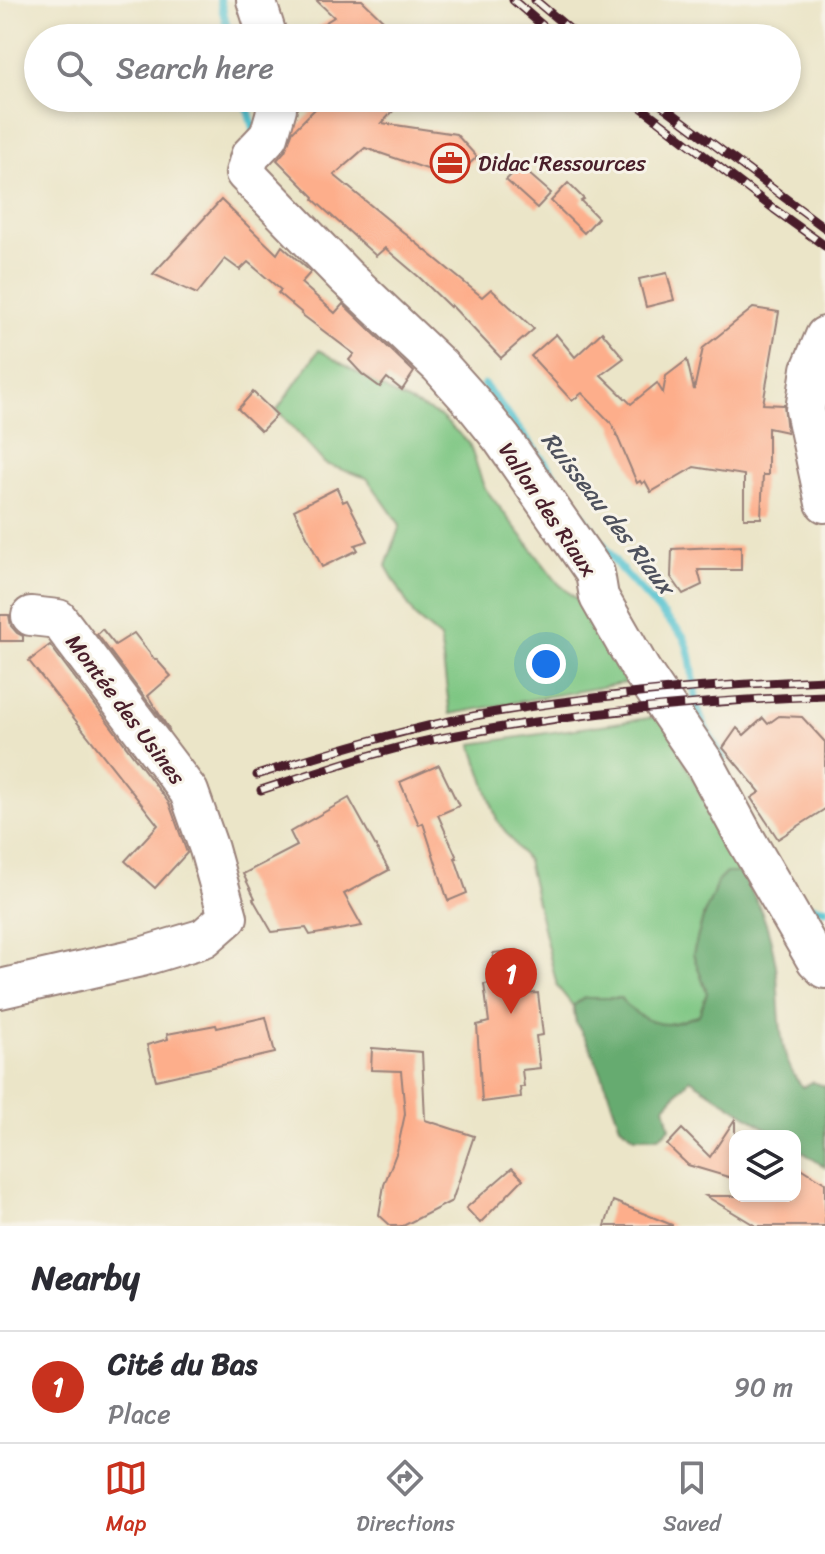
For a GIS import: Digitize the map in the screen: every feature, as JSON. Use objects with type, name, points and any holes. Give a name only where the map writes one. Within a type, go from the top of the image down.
[{"type":"street","points":[[256,0],[264,24]]},
{"type":"street","name":"Vallon des Riaux","points":[[276,112],[269,136],[250,156],[245,173],[345,276],[440,366],[502,439],[595,573],[599,597],[641,670],[705,764],[816,960],[825,969]]},
{"type":"street","points":[[825,336],[811,369],[805,410],[825,503]]},
{"type":"street","name":"Montée des Usines","points":[[0,989],[141,957],[204,938],[228,917],[189,792],[58,619],[31,616]]},
{"type":"green space","points":[[319,350],[395,395],[440,416],[469,443],[484,487],[558,583],[596,616],[630,682],[450,714],[440,638],[415,617],[386,566],[400,525],[367,478],[325,464],[277,410]]},
{"type":"green space","points":[[662,716],[740,873],[726,873],[717,882],[704,914],[693,954],[707,993],[699,1015],[667,1024],[641,1016],[621,998],[584,998],[573,1006],[557,986],[527,861],[497,820],[472,744]]},
{"type":"green space","points":[[726,873],[740,873],[754,895],[768,928],[776,966],[783,1046],[788,1062],[803,1087],[812,1082],[825,1086],[825,1167],[801,1151],[801,1130],[769,1130],[690,1079],[665,1106],[670,1128],[659,1137],[635,1137],[620,1126],[602,1074],[576,1023],[573,1006],[584,998],[621,998],[641,1016],[660,1023],[675,1023],[699,1015],[707,993],[693,954],[717,882]]},
{"type":"building","points":[[316,0],[362,0],[385,22],[323,24],[334,17]]},
{"type":"building","points":[[312,112],[392,112],[382,123],[456,134],[477,157],[447,184],[436,172],[365,148],[334,175],[482,297],[491,289],[534,329],[501,358],[451,305],[385,248],[376,256],[313,199],[277,160],[285,151],[293,131]]},
{"type":"building","points":[[520,166],[551,193],[537,208],[506,180]]},
{"type":"building","points":[[568,183],[598,218],[584,233],[551,201]]},
{"type":"building","points":[[221,200],[277,254],[282,246],[311,272],[301,283],[335,313],[343,304],[414,372],[402,390],[387,378],[380,387],[362,374],[349,360],[354,354],[301,314],[278,293],[281,290],[248,262],[240,270],[225,259],[197,294],[153,274]]},
{"type":"building","points":[[667,273],[674,300],[646,307],[639,279]]},
{"type":"building","points":[[753,308],[779,312],[763,404],[784,405],[787,432],[768,428],[768,475],[763,475],[761,518],[744,518],[744,475],[694,467],[651,492],[645,481],[637,483],[612,424],[582,393],[572,401],[531,356],[556,334],[575,357],[602,332],[624,358],[601,375],[631,404],[657,383],[663,393],[666,376],[687,360],[694,390],[703,348]]},
{"type":"building","points":[[253,392],[277,415],[261,431],[238,409]]},
{"type":"building","points":[[337,488],[343,502],[347,500],[368,541],[355,545],[358,550],[322,567],[294,510]]},
{"type":"building","points":[[741,546],[741,570],[698,570],[702,585],[683,594],[671,577],[672,549]]},
{"type":"building","points":[[0,615],[9,615],[11,626],[23,636],[23,641],[0,641]]},
{"type":"building","points":[[102,629],[115,645],[134,633],[171,676],[148,696],[170,731],[97,634]]},
{"type":"building","points":[[50,645],[169,803],[187,853],[155,888],[125,861],[158,825],[29,661]]},
{"type":"building","points":[[779,716],[802,717],[825,742],[825,809],[778,839],[751,798],[760,792],[723,748],[737,728],[744,735],[763,718],[768,724]]},
{"type":"building","points":[[439,765],[459,806],[438,815],[457,858],[467,893],[448,901],[423,823],[419,825],[400,782]]},
{"type":"building","points":[[349,798],[389,870],[344,894],[362,926],[310,935],[306,928],[272,932],[243,874],[297,846],[290,832]]},
{"type":"building","points":[[517,950],[523,994],[538,993],[543,1035],[536,1036],[540,1068],[522,1070],[524,1087],[520,1087],[521,1097],[482,1102],[477,1025],[489,1022],[484,984],[497,982],[493,953]]},
{"type":"building","points":[[266,1017],[275,1053],[156,1080],[147,1045],[168,1039],[167,1034],[216,1025],[217,1028]]},
{"type":"building","points":[[372,1048],[422,1052],[425,1120],[474,1136],[452,1201],[403,1226],[391,1226],[379,1215],[384,1185],[397,1151],[405,1114],[401,1071],[371,1070]]},
{"type":"building","points":[[735,1119],[735,1130],[729,1130],[729,1177],[688,1165],[667,1145],[682,1129],[710,1157]]},
{"type":"building","points":[[512,1168],[523,1179],[480,1223],[466,1208]]},
{"type":"building","points":[[801,1168],[825,1183],[825,1226],[756,1226],[706,1196],[729,1196],[729,1202],[801,1202]]},
{"type":"building","points":[[613,1201],[672,1225],[672,1226],[605,1226]]},
{"type":"waterway","name":"Ruisseau des Riaux","points":[[220,0],[226,24]]},
{"type":"waterway","name":"Ruisseau des Riaux","points":[[249,112],[254,131]]},
{"type":"waterway","name":"Ruisseau des Riaux","points":[[484,385],[546,464],[620,568],[683,636],[691,661],[699,712],[723,758]]},
{"type":"waterway","name":"Ruisseau des Riaux","points":[[800,905],[825,909]]},
{"type":"railway","points":[[513,0],[541,24]]},
{"type":"railway","points":[[535,0],[563,24]]},
{"type":"railway","points":[[647,112],[825,246]]},
{"type":"railway","points":[[671,112],[825,228]]},
{"type":"railway","points":[[257,775],[392,735],[517,709],[649,692],[825,680]]},
{"type":"railway","points":[[261,790],[388,750],[480,731],[627,710],[825,696]]},
{"type":"place","name":"Didac'Ressources","points":[[450,163]]},
{"type":"place","name":"Cité du Bas","points":[[511,1014]]}]
